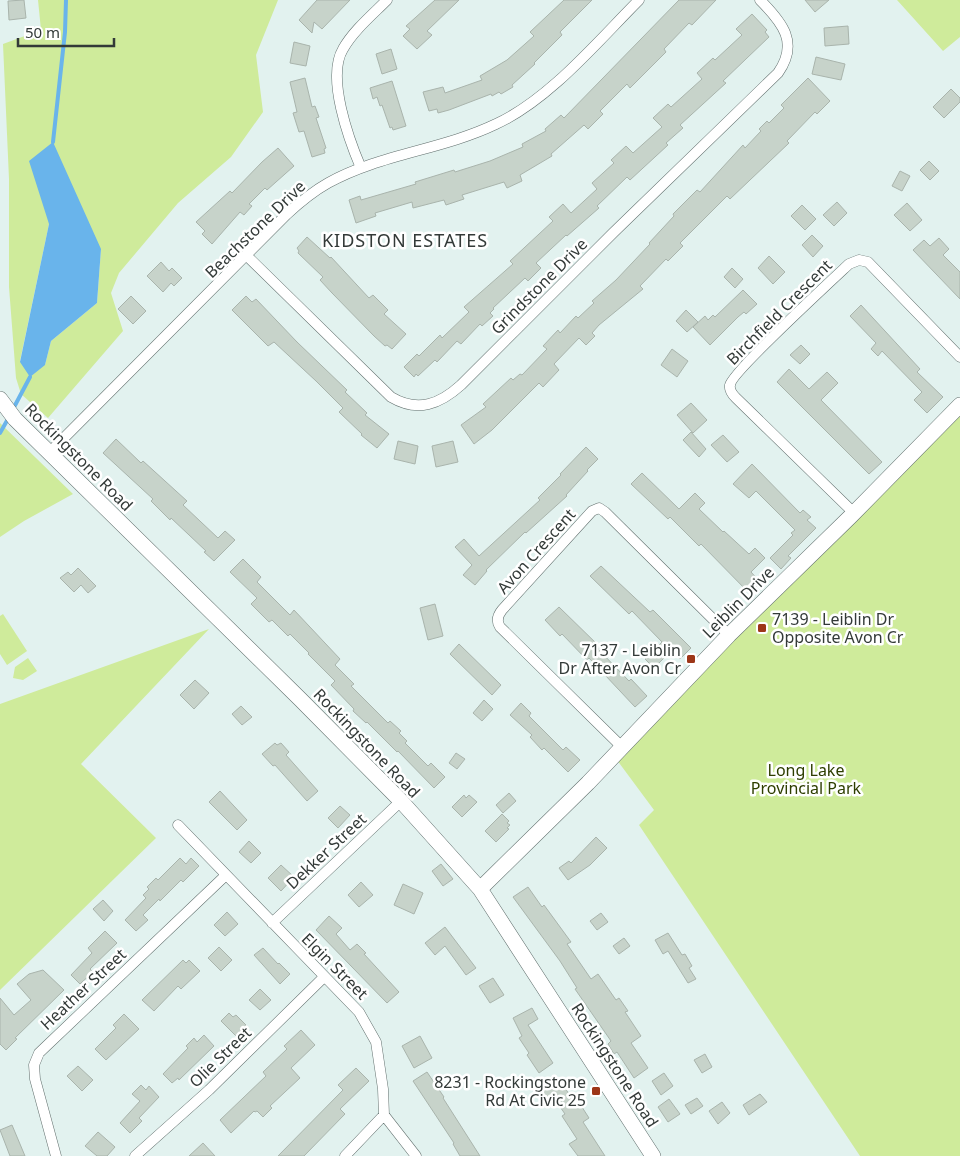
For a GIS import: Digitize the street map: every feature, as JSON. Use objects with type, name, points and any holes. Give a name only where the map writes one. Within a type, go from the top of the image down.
[{"type":"street","points":[[361,168],[351,140],[336,84],[337,66],[342,49],[387,0]]},
{"type":"street","name":"Beachstone Drive","points":[[49,453],[286,215],[312,192],[361,168],[471,134],[511,117],[552,86],[639,0]]},
{"type":"street","name":"Grindstone Drive","points":[[247,256],[391,397],[415,405],[439,402],[461,385],[614,232],[778,73],[788,54],[788,43],[780,24],[760,0]]},
{"type":"street","name":"Birchfield Crescent","points":[[854,513],[736,398],[730,390],[732,380],[848,264],[858,260],[868,262],[960,357]]},
{"type":"street","name":"Rockingstone Road","points":[[0,400],[15,419],[401,801],[480,889],[653,1156]]},
{"type":"street","name":"Leiblin Drive","points":[[480,889],[622,747],[729,635],[854,513],[960,405]]},
{"type":"street","name":"Avon Crescent","points":[[622,747],[500,627],[497,621],[501,612],[592,510],[599,508],[605,512],[729,635]]},
{"type":"street","name":"Dekker Street","points":[[272,923],[401,801]]},
{"type":"street","name":"Elgin Street","points":[[178,826],[359,1012],[376,1042],[382,1075],[384,1115]]},
{"type":"street","name":"Heather Street","points":[[56,1156],[35,1079],[34,1065],[39,1053],[226,876]]},
{"type":"street","name":"Olie Street","points":[[135,1156],[209,1090],[324,977]]},
{"type":"street","points":[[345,1156],[384,1115],[416,1156]]},
{"type":"green space","points":[[38,0],[278,0],[256,55],[263,112],[231,157],[178,203],[119,273],[111,293],[123,331],[48,418],[21,394],[16,378],[9,287],[9,179],[3,44],[41,30]],"holes":[[[49,224],[101,249],[97,303],[51,341],[45,365],[20,361]]]},
{"type":"green space","points":[[897,0],[960,0],[960,37],[943,51]]},
{"type":"green space","name":"Long Lake Provincial Park","points":[[960,405],[960,1156],[860,1156],[639,825],[654,810],[614,756]]},
{"type":"green space","points":[[0,423],[73,494],[24,521],[0,537]]},
{"type":"green space","points":[[3,614],[27,651],[7,665],[0,654],[0,616]]},
{"type":"green space","points":[[209,629],[81,764],[156,838],[0,990],[0,704]]},
{"type":"green space","points":[[28,658],[37,671],[23,680],[13,678],[15,667]]},
{"type":"water","points":[[53,142],[101,249],[97,303],[51,341],[45,365],[30,377],[20,362],[49,224],[29,161]]},
{"type":"building","points":[[24,0],[26,18],[9,20],[8,1]]},
{"type":"building","points":[[317,0],[350,0],[322,29],[314,22],[312,33],[299,20]]},
{"type":"building","points":[[435,0],[459,0],[427,31],[432,35],[417,49],[403,36],[410,29],[406,26]]},
{"type":"building","points":[[564,0],[592,0],[560,32],[562,35],[512,85],[513,87],[501,94],[499,92],[492,96],[491,94],[449,110],[438,113],[437,109],[429,111],[423,92],[443,87],[445,93],[482,80],[480,76],[507,60],[534,36],[530,32]]},
{"type":"building","points":[[679,0],[716,0],[692,25],[689,23],[664,49],[666,52],[630,88],[627,84],[600,111],[603,114],[588,129],[584,125],[551,154],[552,156],[520,175],[522,181],[507,188],[504,182],[462,195],[464,199],[446,205],[444,200],[413,208],[412,202],[375,213],[376,216],[356,223],[349,200],[360,196],[361,200],[416,184],[415,182],[490,161],[523,147],[522,144],[546,131],[545,129],[561,115],[564,118]]},
{"type":"building","points":[[805,0],[829,0],[815,12]]},
{"type":"building","points":[[752,14],[767,30],[765,32],[769,37],[723,81],[726,83],[680,125],[683,128],[666,143],[668,145],[630,180],[627,177],[597,206],[599,208],[536,263],[541,268],[528,281],[525,278],[493,308],[490,313],[493,316],[482,326],[480,324],[461,344],[457,341],[437,362],[435,360],[418,376],[416,374],[414,377],[404,367],[417,354],[419,356],[440,335],[442,338],[469,312],[464,307],[513,264],[510,261],[553,221],[549,217],[563,204],[571,213],[597,189],[592,183],[614,163],[611,160],[626,146],[633,153],[662,127],[653,118],[668,104],[671,107],[702,79],[697,73],[713,58],[715,60],[742,35],[736,29]]},
{"type":"building","points":[[848,26],[849,44],[825,46],[824,28]]},
{"type":"building","points":[[294,42],[310,46],[306,66],[290,63]]},
{"type":"building","points":[[391,49],[397,69],[382,74],[376,54]]},
{"type":"building","points":[[816,57],[845,64],[841,80],[812,74]]},
{"type":"building","points":[[305,78],[312,107],[315,106],[319,117],[316,118],[326,148],[324,149],[325,153],[312,157],[304,131],[299,132],[293,113],[297,112],[290,82]]},
{"type":"building","points":[[808,78],[830,101],[817,114],[815,112],[787,141],[789,143],[730,199],[727,196],[680,243],[683,246],[668,261],[666,259],[640,286],[643,289],[599,325],[592,333],[595,336],[586,345],[579,338],[554,364],[559,370],[543,387],[539,383],[492,430],[474,444],[461,425],[486,407],[483,404],[511,378],[513,380],[520,374],[522,375],[547,349],[543,346],[558,330],[560,333],[576,316],[578,318],[594,303],[592,301],[616,280],[650,244],[674,216],[673,214],[697,190],[700,192],[743,145],[745,148],[761,131],[759,129],[767,121],[769,123],[784,108],[781,105]]},
{"type":"building","points":[[392,81],[406,126],[393,130],[392,127],[390,128],[382,105],[380,106],[377,97],[373,99],[370,88]]},
{"type":"building","points":[[951,89],[960,98],[960,102],[944,118],[933,107]]},
{"type":"building","points":[[278,148],[294,166],[267,190],[265,188],[249,204],[252,206],[244,215],[240,212],[212,244],[202,234],[205,231],[196,222],[230,191],[232,193]]},
{"type":"building","points":[[929,161],[939,171],[930,180],[920,170]]},
{"type":"building","points":[[900,171],[910,176],[902,191],[892,186]]},
{"type":"building","points":[[837,202],[847,213],[834,226],[823,215]]},
{"type":"building","points":[[907,203],[922,220],[910,231],[894,215]]},
{"type":"building","points":[[802,205],[816,219],[805,230],[791,216]]},
{"type":"building","points":[[812,235],[823,246],[813,257],[802,245]]},
{"type":"building","points":[[307,237],[331,257],[369,298],[373,295],[388,310],[384,314],[406,334],[392,349],[387,345],[385,346],[374,336],[320,280],[323,277],[298,253],[297,248]]},
{"type":"building","points":[[939,238],[949,249],[943,255],[960,272],[960,299],[913,250],[924,240],[930,246]]},
{"type":"building","points":[[769,256],[785,272],[773,284],[758,268]]},
{"type":"building","points":[[161,262],[169,271],[172,268],[182,278],[174,286],[171,283],[163,292],[147,276]]},
{"type":"building","points":[[732,268],[743,279],[735,288],[724,277]]},
{"type":"building","points":[[743,290],[757,304],[746,314],[744,312],[738,317],[710,345],[693,327],[705,316],[708,320],[713,315],[715,317]]},
{"type":"building","points":[[131,296],[146,311],[133,324],[118,309]]},
{"type":"building","points":[[246,296],[252,302],[256,299],[347,390],[345,392],[367,413],[365,415],[389,434],[377,448],[361,435],[339,412],[343,408],[316,381],[274,342],[268,346],[232,310]]},
{"type":"building","points":[[861,305],[920,369],[917,372],[943,397],[927,413],[914,400],[922,392],[882,351],[878,356],[871,349],[876,343],[850,316]]},
{"type":"building","points":[[686,310],[698,322],[687,332],[676,321]]},
{"type":"building","points":[[801,345],[810,354],[800,364],[790,355]]},
{"type":"building","points":[[672,349],[688,361],[677,377],[661,365]]},
{"type":"building","points":[[789,369],[809,389],[827,372],[838,383],[821,400],[882,462],[869,474],[777,382]]},
{"type":"building","points":[[691,403],[707,420],[693,433],[677,415]]},
{"type":"building","points":[[691,432],[706,449],[699,457],[683,440]]},
{"type":"building","points":[[723,435],[739,452],[727,462],[711,445]]},
{"type":"building","points":[[116,439],[141,463],[143,461],[187,501],[183,505],[218,538],[225,531],[235,540],[214,561],[204,552],[206,551],[151,501],[153,499],[103,453]]},
{"type":"building","points":[[398,441],[418,446],[415,464],[394,459]]},
{"type":"building","points":[[453,441],[458,462],[436,467],[432,446]]},
{"type":"building","points":[[586,447],[598,459],[567,496],[525,532],[486,570],[475,585],[463,575],[472,565],[455,547],[464,539],[479,556],[540,500],[538,498]]},
{"type":"building","points":[[752,464],[800,513],[803,510],[811,517],[807,520],[816,528],[788,556],[791,558],[781,569],[770,558],[793,535],[791,533],[795,530],[756,491],[749,498],[733,484]]},
{"type":"building","points":[[642,473],[679,509],[695,493],[705,503],[699,509],[723,532],[749,554],[755,548],[765,558],[751,572],[761,583],[750,594],[701,544],[699,546],[670,517],[668,519],[631,484]]},
{"type":"building","points":[[243,559],[261,577],[257,582],[290,615],[294,610],[340,659],[335,665],[354,684],[351,686],[388,723],[390,721],[401,731],[399,733],[407,741],[405,743],[428,766],[431,763],[445,777],[434,788],[398,751],[353,711],[354,709],[331,685],[335,681],[309,653],[290,634],[288,636],[272,620],[269,622],[251,604],[257,598],[230,572]]},
{"type":"building","points":[[601,566],[650,612],[653,610],[691,648],[680,659],[671,651],[654,668],[645,659],[662,642],[632,611],[629,614],[590,576]]},
{"type":"building","points":[[78,568],[96,586],[88,593],[81,585],[74,592],[60,578],[68,572],[71,575]]},
{"type":"building","points":[[435,604],[443,636],[428,640],[420,608]]},
{"type":"building","points":[[559,607],[600,647],[598,649],[629,681],[631,679],[647,696],[635,707],[589,658],[587,660],[562,634],[560,636],[545,620]]},
{"type":"building","points":[[459,644],[501,685],[492,695],[450,654]]},
{"type":"building","points":[[195,680],[209,693],[194,709],[180,695]]},
{"type":"building","points":[[484,700],[493,709],[482,721],[473,713]]},
{"type":"building","points":[[521,703],[531,713],[529,716],[563,750],[566,747],[580,760],[568,772],[544,748],[542,750],[530,737],[532,735],[510,715]]},
{"type":"building","points":[[241,706],[252,717],[242,725],[232,714]]},
{"type":"building","points":[[275,743],[277,745],[281,743],[289,752],[286,755],[318,791],[307,801],[275,765],[273,766],[262,754]]},
{"type":"building","points":[[456,753],[465,759],[457,769],[449,763]]},
{"type":"building","points":[[220,791],[247,820],[237,830],[209,802]]},
{"type":"building","points":[[509,793],[516,801],[503,813],[496,805]]},
{"type":"building","points":[[464,795],[466,798],[469,795],[477,802],[462,817],[452,807]]},
{"type":"building","points":[[340,806],[350,815],[338,828],[328,818]]},
{"type":"building","points":[[502,814],[509,821],[507,823],[510,825],[507,828],[509,829],[496,842],[485,831]]},
{"type":"building","points":[[596,837],[607,848],[590,865],[568,880],[559,868],[569,861],[571,863]]},
{"type":"building","points":[[249,841],[261,853],[251,863],[239,852]]},
{"type":"building","points":[[180,858],[186,864],[191,858],[199,866],[183,882],[181,880],[160,901],[159,899],[143,915],[148,920],[136,931],[125,920],[146,898],[143,895],[149,889],[147,887],[156,878],[158,880]]},
{"type":"building","points":[[441,864],[453,879],[443,886],[432,871]]},
{"type":"building","points":[[281,865],[294,877],[281,891],[268,878]]},
{"type":"building","points":[[361,882],[373,895],[359,907],[348,895]]},
{"type":"building","points":[[403,884],[423,893],[414,914],[394,905]]},
{"type":"building","points":[[528,887],[542,907],[544,905],[571,942],[567,944],[591,979],[598,974],[616,1000],[619,998],[628,1011],[625,1012],[641,1036],[631,1043],[648,1068],[634,1078],[617,1052],[614,1054],[608,1044],[611,1041],[575,989],[577,988],[560,961],[513,897]]},
{"type":"building","points":[[103,900],[113,911],[104,921],[93,909]]},
{"type":"building","points":[[227,912],[238,924],[225,936],[214,925]]},
{"type":"building","points":[[601,913],[608,922],[597,930],[590,921]]},
{"type":"building","points":[[329,916],[342,928],[336,934],[350,950],[357,944],[399,992],[387,1003],[316,930]]},
{"type":"building","points":[[445,927],[476,968],[466,975],[445,946],[435,955],[425,943]]},
{"type":"building","points":[[105,931],[117,943],[90,969],[93,972],[80,984],[71,975],[92,953],[88,948]]},
{"type":"building","points":[[668,933],[682,955],[685,954],[692,966],[689,968],[696,979],[688,983],[668,951],[663,954],[655,940]]},
{"type":"building","points":[[624,938],[630,946],[619,954],[613,946]]},
{"type":"building","points":[[219,947],[232,960],[221,971],[208,958]]},
{"type":"building","points":[[263,948],[290,974],[280,984],[254,955]]},
{"type":"building","points":[[183,960],[186,963],[189,960],[200,971],[181,989],[178,986],[154,1011],[142,1000]]},
{"type":"building","points":[[43,970],[64,990],[15,1038],[17,1039],[6,1050],[0,1044],[0,998],[14,1015],[31,1000],[17,984],[29,974]]},
{"type":"building","points":[[493,978],[504,995],[490,1003],[479,986]]},
{"type":"building","points":[[260,989],[271,1000],[260,1010],[249,1000]]},
{"type":"building","points":[[532,1008],[538,1019],[528,1025],[553,1063],[539,1073],[527,1055],[529,1053],[519,1038],[522,1036],[513,1018]]},
{"type":"building","points":[[229,1013],[233,1017],[236,1015],[246,1025],[236,1036],[221,1021]]},
{"type":"building","points":[[124,1014],[139,1029],[106,1060],[95,1049],[116,1028],[113,1025]]},
{"type":"building","points":[[301,1030],[315,1045],[291,1068],[300,1078],[270,1106],[272,1108],[263,1117],[257,1111],[254,1111],[231,1133],[220,1120],[266,1076],[263,1072],[287,1049],[284,1046]]},
{"type":"building","points":[[204,1035],[214,1046],[179,1080],[178,1078],[172,1083],[163,1074],[188,1048],[186,1046],[194,1038],[197,1042]]},
{"type":"building","points":[[420,1036],[432,1058],[414,1068],[402,1046]]},
{"type":"building","points":[[705,1054],[712,1067],[702,1073],[694,1060]]},
{"type":"building","points":[[78,1066],[93,1080],[82,1091],[67,1076]]},
{"type":"building","points":[[356,1068],[369,1081],[340,1109],[345,1114],[304,1156],[278,1156],[343,1090],[338,1085]]},
{"type":"building","points":[[427,1072],[480,1156],[460,1156],[454,1143],[413,1081]]},
{"type":"building","points":[[664,1073],[673,1086],[661,1095],[652,1081]]},
{"type":"building","points":[[554,1082],[556,1086],[561,1082],[577,1106],[580,1104],[589,1118],[583,1122],[605,1156],[578,1156],[569,1144],[577,1139],[562,1116],[565,1114],[554,1098],[547,1102],[540,1091]]},
{"type":"building","points":[[141,1085],[146,1090],[149,1086],[159,1097],[139,1118],[142,1121],[130,1133],[120,1123],[140,1101],[132,1094]]},
{"type":"building","points":[[760,1094],[767,1102],[749,1115],[743,1105]]},
{"type":"building","points":[[697,1098],[703,1106],[691,1114],[685,1105]]},
{"type":"building","points":[[669,1099],[680,1114],[668,1122],[658,1107]]},
{"type":"building","points":[[722,1102],[730,1113],[718,1124],[709,1111]]},
{"type":"building","points":[[12,1125],[25,1156],[10,1156],[0,1130]]},
{"type":"building","points":[[98,1132],[115,1147],[107,1156],[97,1156],[85,1146]]},
{"type":"building","points":[[203,1143],[215,1156],[189,1156]]},
{"type":"waterway","points":[[53,142],[65,32],[66,0]]},
{"type":"waterway","points":[[12,411],[30,377]]},
{"type":"waterway","points":[[0,433],[9,417]]},
{"type":"place","name":"7139 - Leiblin Dr Opposite Avon Cr","points":[[762,628]]},
{"type":"place","name":"7137 - Leiblin Dr After Avon Cr","points":[[691,659]]},
{"type":"place","name":"8231 - Rockingstone Rd At Civic 25","points":[[596,1091]]},
{"type":"district","name":"KIDSTON ESTATES","points":[[405,240]]}]
